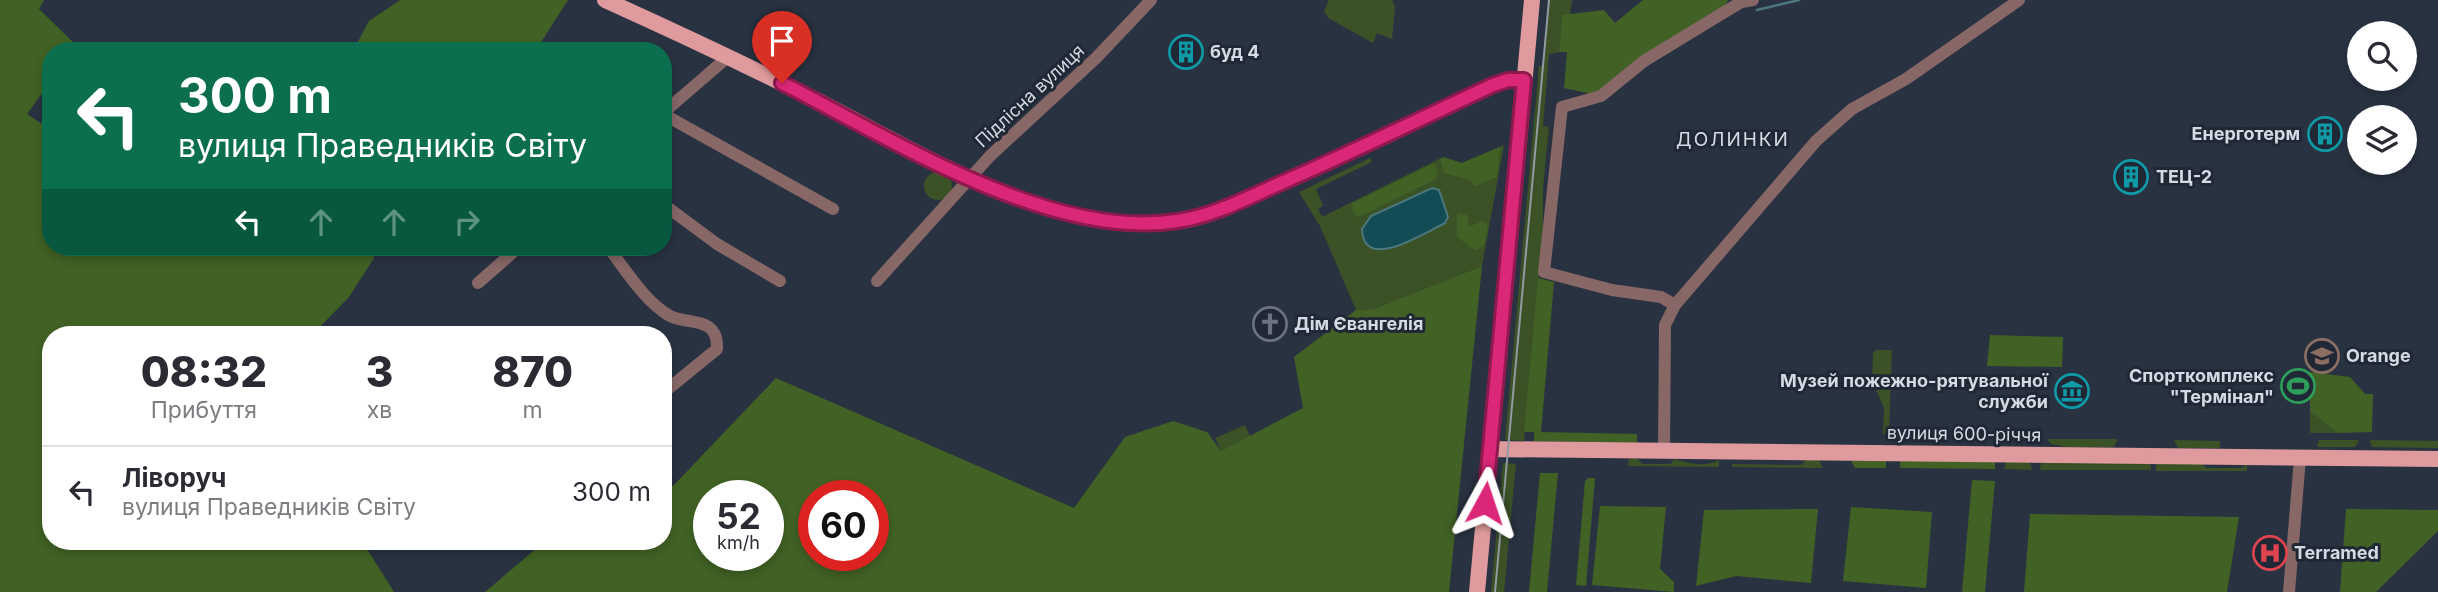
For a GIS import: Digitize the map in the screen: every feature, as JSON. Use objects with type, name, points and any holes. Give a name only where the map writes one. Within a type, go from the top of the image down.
[{"type":"main road","points":[[605,0],[729,57],[970,178],[1040,206],[1076,217],[1132,224],[1183,220],[1217,210],[1295,177],[1493,85],[1508,80],[1524,80]]},
{"type":"main road","points":[[1477,592],[1532,0]]},
{"type":"main road","name":"вулиця 600-річчя","points":[[1490,449],[2438,459]]},
{"type":"street","name":"Підлісна вулиця","points":[[877,281],[990,156],[1096,58],[1151,0]]},
{"type":"street","points":[[1675,304],[1661,297],[1612,290],[1544,272],[1562,107],[1601,96],[1644,61],[1741,2],[1753,0]]},
{"type":"street","points":[[1664,450],[1665,325],[1675,304],[1816,141],[1852,109],[1906,79],[2019,0]]},
{"type":"street","points":[[672,105],[729,57]]},
{"type":"street","points":[[672,118],[833,209]]},
{"type":"street","points":[[672,211],[717,244],[780,282]]},
{"type":"street","points":[[478,283],[509,256]]},
{"type":"street","points":[[615,256],[638,285],[671,317],[700,322],[715,335],[717,349],[672,386]]},
{"type":"street","points":[[2288,592],[2300,458]]},
{"type":"shaded area","points":[[1329,0],[1392,0],[1395,6],[1392,39],[1377,33],[1373,43],[1328,18],[1324,11]]},
{"type":"shaded area","points":[[1549,0],[1572,0],[1570,16],[1562,16],[1559,52],[1549,54],[1543,126],[1549,127],[1543,188],[1543,233],[1524,441],[1505,440],[1539,66],[1543,66]]},
{"type":"shaded area","points":[[1504,145],[1482,266],[1371,310],[1356,310],[1320,226],[1299,192],[1370,158],[1372,162],[1316,189],[1323,206],[1318,209],[1322,217],[1443,157],[1462,163]]},
{"type":"shaded area","points":[[938,172],[948,176],[952,186],[948,196],[938,200],[928,196],[924,186],[928,176]]},
{"type":"shaded area","points":[[1432,188],[1439,190],[1448,217],[1445,223],[1396,246],[1372,248],[1365,242],[1362,229],[1371,216]]},
{"type":"shaded area","points":[[1876,350],[1892,350],[1889,434],[1883,434],[1884,408],[1872,381],[1873,353]]},
{"type":"shaded area","points":[[2310,411],[2338,433],[2310,433]]},
{"type":"shaded area","points":[[1245,425],[1251,438],[1221,451],[1215,438]]},
{"type":"shaded area","points":[[2047,439],[2118,439],[2114,447],[2066,447],[2051,444]]},
{"type":"shaded area","points":[[2174,440],[2220,441],[2220,448],[2178,448]]},
{"type":"shaded area","points":[[2319,440],[2359,440],[2355,447],[2317,447]]},
{"type":"shaded area","points":[[2370,440],[2438,441],[2438,448],[2372,447]]},
{"type":"shaded area","points":[[1629,459],[1638,459],[1642,464],[1671,464],[1674,459],[1702,464],[1719,460],[1719,467],[1628,466]]},
{"type":"shaded area","points":[[1806,460],[1819,460],[1823,468],[1732,467],[1732,464],[1801,465]]},
{"type":"shaded area","points":[[2006,462],[2030,462],[2032,470],[2004,469]]},
{"type":"shaded area","points":[[2041,462],[2151,463],[2151,470],[2040,470]]},
{"type":"shaded area","points":[[1503,463],[1516,464],[1504,592],[1491,592]]},
{"type":"shaded area","points":[[2156,463],[2203,464],[2206,468],[2241,468],[2247,464],[2247,471],[2156,471]]},
{"type":"green space","points":[[0,0],[44,0],[39,9],[73,42],[42,42],[42,93],[27,114],[42,124],[42,256],[374,258],[349,297],[321,326],[42,326],[42,550],[368,550],[394,592],[0,592]]},
{"type":"green space","points":[[400,0],[568,0],[541,42],[358,42],[369,21]]},
{"type":"green space","points":[[1643,0],[1728,0],[1723,12],[1601,96],[1564,88],[1567,52],[1559,52],[1562,15],[1604,10],[1615,23]]},
{"type":"green space","points":[[1500,147],[1497,177],[1476,186],[1470,180],[1444,173],[1440,159],[1443,157],[1462,163]]},
{"type":"green space","points":[[1435,163],[1438,175],[1434,180],[1359,217],[1353,212],[1352,203]]},
{"type":"green space","points":[[1457,213],[1467,215],[1469,227],[1482,221],[1488,224],[1484,246],[1475,250],[1457,237]]},
{"type":"green space","points":[[1482,266],[1449,592],[485,592],[534,550],[672,550],[672,485],[776,378],[1074,508],[1125,437],[1173,421],[1207,432],[1221,451],[1303,408],[1294,357],[1356,310],[1371,310]]},
{"type":"green space","points":[[1538,278],[1554,282],[1541,432],[1637,434],[1637,443],[1534,441],[1534,432],[1524,432]]},
{"type":"green space","points":[[1990,335],[2063,337],[2062,367],[1987,366]]},
{"type":"green space","points":[[2310,372],[2350,377],[2365,394],[2373,394],[2372,432],[2338,433],[2310,411]]},
{"type":"green space","points":[[1851,461],[1886,461],[1886,468],[1855,468]]},
{"type":"green space","points":[[1900,461],[1995,461],[1995,469],[1900,468]]},
{"type":"green space","points":[[1540,473],[1558,473],[1547,592],[1529,592]]},
{"type":"green space","points":[[1595,478],[1586,586],[1576,585],[1585,481]]},
{"type":"green space","points":[[1972,480],[1995,481],[1985,592],[1962,592]]},
{"type":"green space","points":[[1600,506],[1666,507],[1660,569],[1674,582],[1674,592],[1592,585]]},
{"type":"green space","points":[[1851,507],[1932,512],[1926,588],[1843,581]]},
{"type":"green space","points":[[1818,509],[1811,583],[1736,576],[1696,586],[1704,510]]},
{"type":"green space","points":[[2346,509],[2438,510],[2438,531],[2376,592],[2340,592]]},
{"type":"green space","points":[[2030,514],[2239,517],[2227,592],[2024,592]]},
{"type":"waterway","points":[[1757,10],[1799,0]]},
{"type":"tram line","points":[[1495,592],[1549,0]]},
{"type":"place","name":"буд 4","points":[[1186,52]]},
{"type":"place","name":"Енерготерм","points":[[2325,134]]},
{"type":"place","name":"ТЕЦ-2","points":[[2131,177]]},
{"type":"place","name":"Дім Євангелія","points":[[1270,324]]},
{"type":"place","name":"Orange","points":[[2322,356]]},
{"type":"place","name":"Спорткомплекс \"Термінал\"","points":[[2298,386]]},
{"type":"place","name":"Музей пожежно-рятувальної служби","points":[[2072,391]]},
{"type":"place","name":"Terramed","points":[[2270,553]]},
{"type":"district","name":"ДОЛИНКИ","points":[[1733,139]]},
{"type":"route","points":[[782,83],[970,178],[1040,206],[1101,222],[1157,224],[1191,219],[1209,213],[1367,146],[1493,85],[1508,80],[1524,80],[1485,503]]}]
